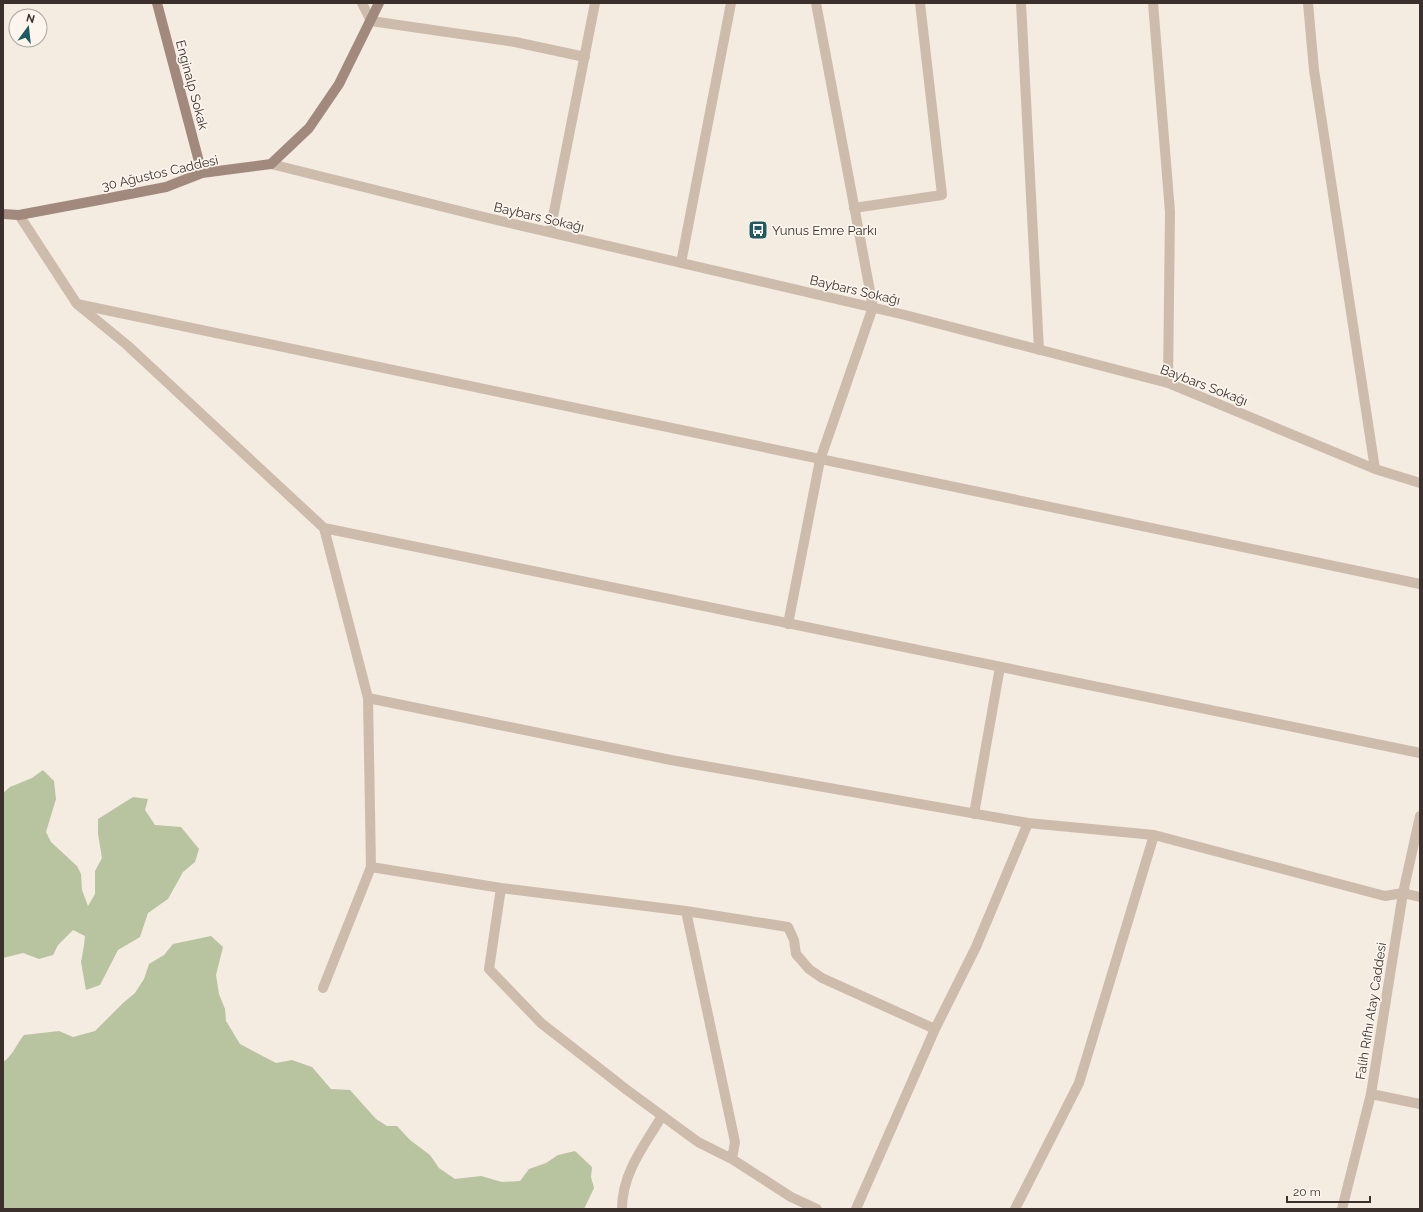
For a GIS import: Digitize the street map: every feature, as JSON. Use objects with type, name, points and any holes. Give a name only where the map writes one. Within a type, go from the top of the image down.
[{"type":"main road","name":"Enginalp Sokak","points":[[157,3],[202,173]]},
{"type":"main road","points":[[271,164],[309,128],[339,84],[379,3]]},
{"type":"main road","name":"30 Ağustos Caddesi","points":[[3,214],[19,214],[166,187],[202,173],[271,164]]},
{"type":"street","points":[[362,3],[371,21],[515,42],[585,57]]},
{"type":"street","points":[[550,232],[595,3]]},
{"type":"street","points":[[681,263],[731,3]]},
{"type":"street","points":[[788,624],[820,460],[873,308],[816,3]]},
{"type":"street","points":[[854,208],[942,195],[920,3]]},
{"type":"street","points":[[1021,3],[1039,350]]},
{"type":"street","points":[[1153,3],[1170,212],[1168,383]]},
{"type":"street","points":[[1308,3],[1314,70],[1375,469]]},
{"type":"street","name":"Baybars Sokağı","points":[[271,164],[550,232],[912,317],[1168,383],[1375,469],[1420,483]]},
{"type":"street","points":[[19,214],[77,304],[127,345],[324,528],[1420,752]]},
{"type":"street","points":[[77,304],[1420,584]]},
{"type":"street","points":[[323,988],[371,867],[368,698],[324,528]]},
{"type":"street","points":[[974,814],[1000,667]]},
{"type":"street","points":[[368,698],[671,760],[974,814],[1028,823],[1154,835],[1385,896],[1403,893],[1420,897]]},
{"type":"street","name":"Falih Rıfhı Atay Caddesi","points":[[1342,1209],[1371,1094],[1403,893],[1420,816]]},
{"type":"street","points":[[856,1209],[935,1029],[976,947],[1028,823]]},
{"type":"street","points":[[1015,1209],[1079,1083],[1154,835]]},
{"type":"street","points":[[371,867],[501,888],[686,911],[788,927],[794,940],[796,954],[809,969],[822,978],[935,1029]]},
{"type":"street","points":[[501,888],[489,969],[541,1023],[627,1090],[698,1142],[732,1160],[791,1197],[817,1209]]},
{"type":"street","points":[[686,911],[735,1142],[732,1160]]},
{"type":"street","points":[[1371,1094],[1420,1104]]},
{"type":"street","points":[[622,1209],[622,1196],[630,1170],[662,1116]]},
{"type":"green space","points":[[43,770],[54,781],[56,799],[46,832],[51,842],[77,866],[81,874],[82,890],[88,906],[95,894],[95,871],[102,858],[98,834],[98,819],[133,797],[148,799],[145,810],[155,825],[181,827],[199,849],[195,862],[183,872],[168,899],[148,913],[140,937],[118,950],[100,985],[86,990],[81,962],[85,936],[73,930],[58,945],[53,955],[39,959],[23,953],[3,958],[3,793],[10,787],[32,778]]},
{"type":"green space","points":[[211,936],[223,947],[216,975],[219,994],[225,1009],[226,1021],[240,1044],[276,1063],[292,1060],[312,1067],[331,1089],[350,1090],[376,1119],[387,1126],[397,1126],[410,1140],[430,1155],[439,1168],[455,1179],[481,1176],[502,1182],[520,1181],[529,1169],[546,1163],[558,1155],[575,1151],[592,1167],[591,1177],[594,1188],[584,1209],[3,1209],[3,1062],[12,1054],[24,1035],[59,1031],[73,1037],[95,1031],[135,993],[144,979],[149,964],[164,955],[173,944]]},
{"type":"place","name":"Yunus Emre Parkı","points":[[758,230]]}]
